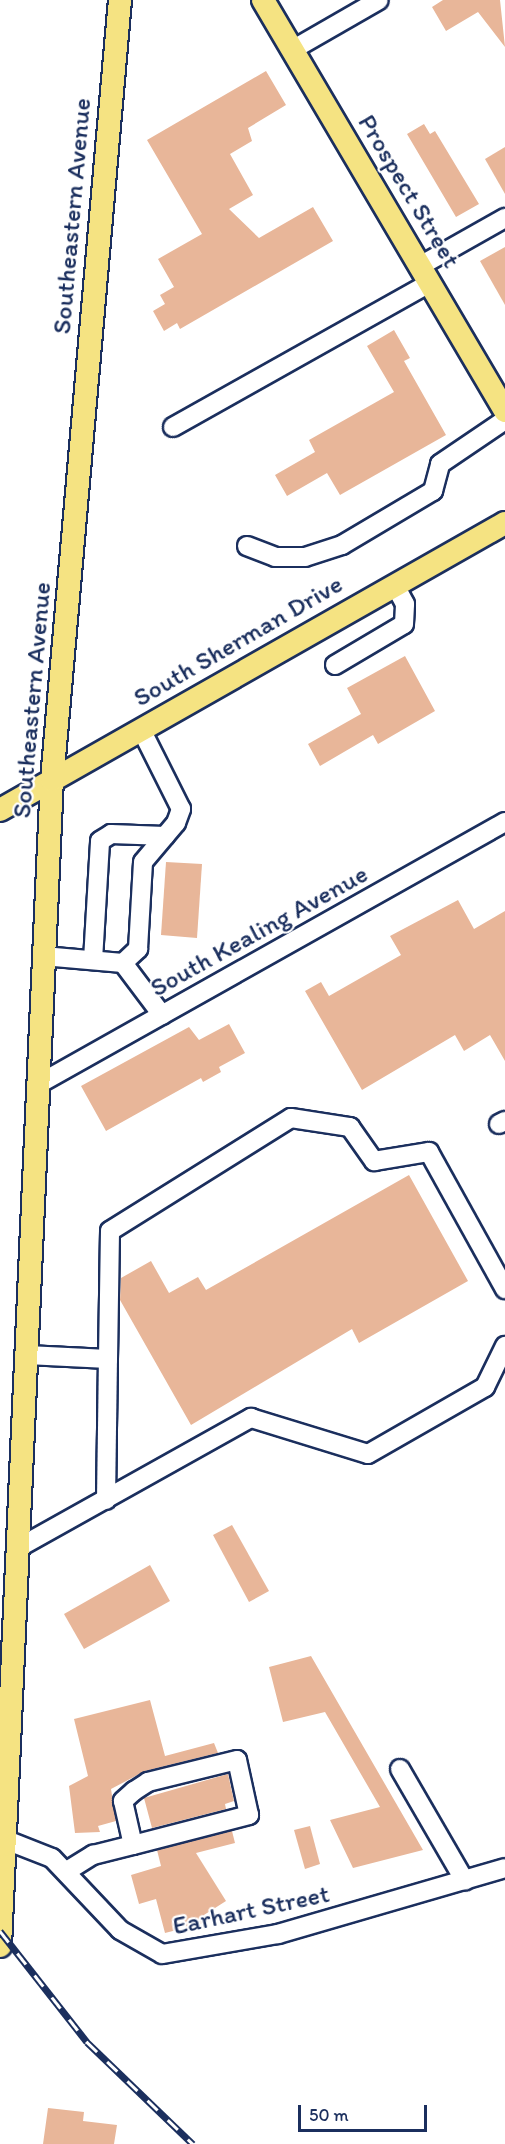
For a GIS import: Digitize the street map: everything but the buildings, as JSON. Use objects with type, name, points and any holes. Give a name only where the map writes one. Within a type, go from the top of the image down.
[{"type":"main road","name":"Southeastern Avenue","points":[[0,1946],[52,780],[120,0]]},
{"type":"main road","name":"Prospect Street","points":[[263,0],[505,411]]},
{"type":"main road","name":"South Sherman Drive","points":[[0,810],[505,523]]},
{"type":"street","points":[[292,50],[379,0]]},
{"type":"street","points":[[173,427],[425,274],[505,218]]},
{"type":"street","points":[[247,546],[275,558],[305,557],[342,545],[433,491],[440,464],[452,452],[505,420]]},
{"type":"street","points":[[335,664],[404,624],[405,604],[394,585]]},
{"type":"street","points":[[123,963],[138,949],[142,862],[165,836],[181,809],[141,729]]},
{"type":"street","name":"South Kealing Avenue","points":[[37,1085],[505,822]]},
{"type":"street","points":[[93,960],[100,841],[111,834],[165,836]]},
{"type":"street","points":[[43,956],[123,963],[162,1015]]},
{"type":"street","points":[[106,1500],[110,1231],[291,1118],[350,1127],[374,1161],[429,1152],[505,1289]]},
{"type":"street","points":[[18,1548],[251,1418],[368,1454],[485,1386],[505,1346]]},
{"type":"street","points":[[27,1354],[108,1359]]},
{"type":"street","points":[[67,1871],[83,1859],[249,1815],[237,1760],[148,1782],[134,1791],[123,1800],[133,1845]]},
{"type":"street","points":[[400,1769],[465,1881]]},
{"type":"street","name":"Earhart Street","points":[[6,1840],[52,1858],[67,1871],[120,1930],[162,1954],[278,1934],[505,1868]]},
{"type":"railway","points":[[0,1931],[87,2042],[193,2144]]}]
